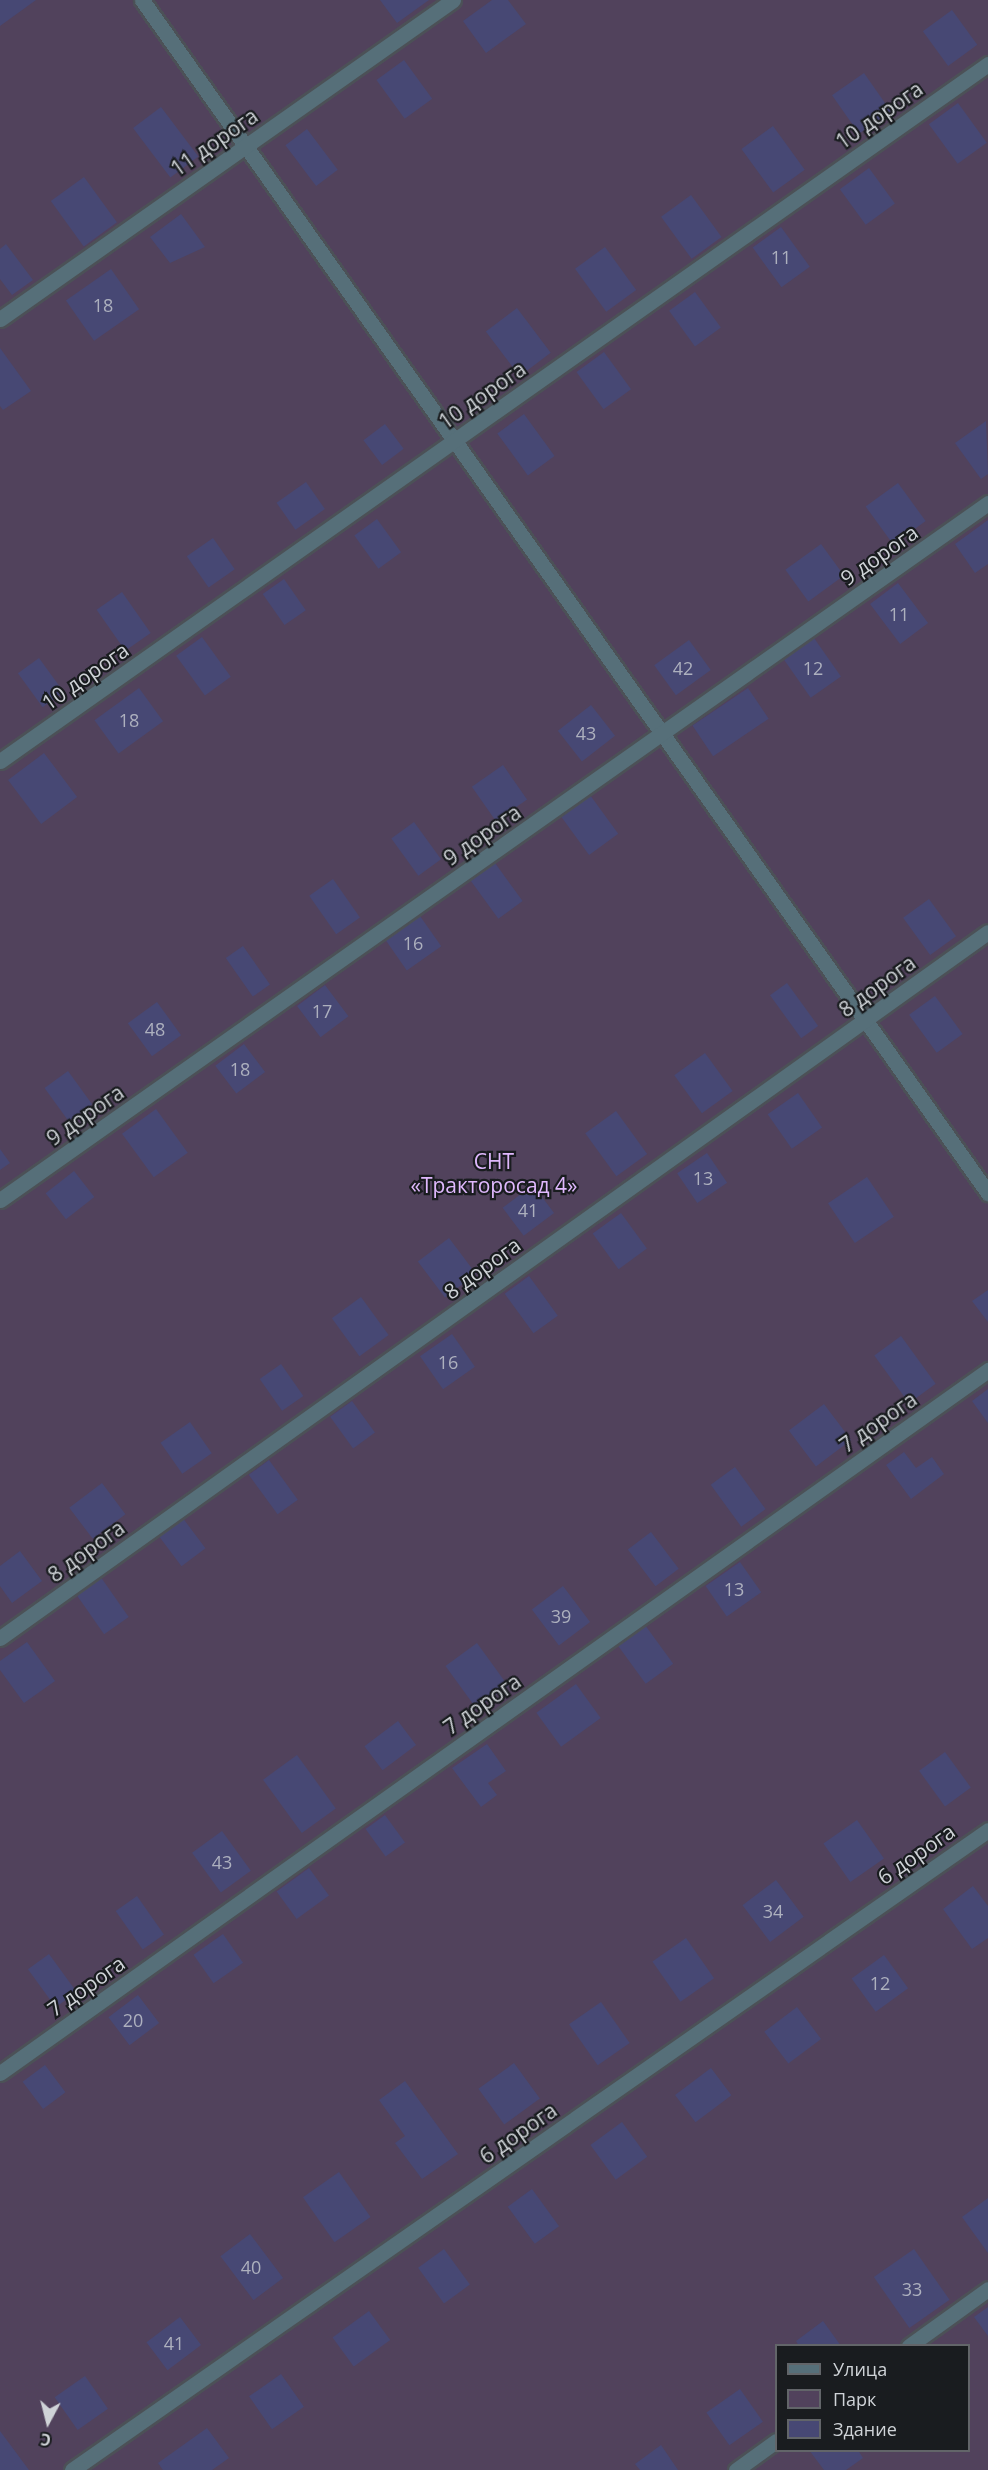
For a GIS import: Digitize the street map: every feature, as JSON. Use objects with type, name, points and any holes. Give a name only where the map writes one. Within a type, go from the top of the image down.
[{"type":"street","points":[[142,0],[451,443],[663,733],[864,1021],[988,1193]]},
{"type":"street","name":"11 дорога","points":[[0,319],[453,0]]},
{"type":"street","name":"10 дорога","points":[[0,761],[988,64]]},
{"type":"street","name":"9 дорога","points":[[0,1200],[988,503]]},
{"type":"street","name":"8 дорога","points":[[0,1638],[988,932]]},
{"type":"street","name":"7 дорога","points":[[0,2073],[988,1370]]},
{"type":"street","name":"6 дорога","points":[[72,2470],[988,1830]]},
{"type":"street","points":[[912,2344],[988,2289]]},
{"type":"street","points":[[736,2470],[775,2442]]},
{"type":"green space","name":"СНТ «Тракторосад 4»","points":[[0,0],[988,0],[988,2470],[0,2470]]},
{"type":"building","points":[[0,0],[36,0],[0,26]]},
{"type":"building","points":[[380,0],[429,0],[397,23]]},
{"type":"building","points":[[492,0],[508,0],[526,24],[486,53],[463,21]]},
{"type":"building","points":[[952,10],[977,45],[948,66],[923,31]]},
{"type":"building","points":[[404,60],[432,99],[405,119],[376,80]]},
{"type":"building","points":[[864,73],[891,112],[859,134],[832,95]]},
{"type":"building","points":[[958,103],[987,143],[958,164],[929,124]]},
{"type":"building","points":[[161,107],[198,157],[170,178],[133,128]]},
{"type":"building","points":[[773,126],[805,170],[773,193],[741,149]]},
{"type":"building","points":[[307,129],[338,170],[316,186],[285,145]]},
{"type":"building","points":[[869,168],[895,204],[866,225],[840,189]]},
{"type":"building","points":[[84,177],[117,222],[84,246],[51,201]]},
{"type":"building","points":[[691,195],[722,237],[692,259],[661,217]]},
{"type":"building","points":[[181,214],[205,247],[170,263],[150,237]]},
{"type":"building","points":[[781,227],[810,267],[781,287],[753,248]]},
{"type":"building","points":[[6,244],[33,280],[12,295],[0,279],[0,249]]},
{"type":"building","points":[[605,247],[636,290],[606,312],[575,269]]},
{"type":"building","points":[[111,269],[139,309],[94,341],[66,301]]},
{"type":"building","points":[[695,292],[721,328],[695,346],[669,311]]},
{"type":"building","points":[[517,308],[551,353],[520,376],[486,331]]},
{"type":"building","points":[[0,348],[31,391],[3,410],[0,406]]},
{"type":"building","points":[[604,352],[631,389],[604,409],[576,372]]},
{"type":"building","points":[[524,414],[555,456],[528,475],[497,433]]},
{"type":"building","points":[[986,421],[988,474],[981,479],[955,443]]},
{"type":"building","points":[[385,424],[404,449],[382,465],[363,440]]},
{"type":"building","points":[[306,482],[325,509],[295,530],[277,503]]},
{"type":"building","points":[[898,483],[926,521],[893,545],[866,507]]},
{"type":"building","points":[[377,519],[401,552],[378,569],[354,535]]},
{"type":"building","points":[[988,520],[988,564],[975,573],[955,544]]},
{"type":"building","points":[[213,538],[235,569],[209,587],[187,556]]},
{"type":"building","points":[[821,544],[844,576],[808,601],[785,570]]},
{"type":"building","points":[[284,579],[306,610],[284,625],[263,594]]},
{"type":"building","points":[[898,583],[928,623],[900,644],[870,604]]},
{"type":"building","points":[[122,592],[151,633],[125,651],[97,610]]},
{"type":"building","points":[[202,637],[231,677],[205,695],[176,656]]},
{"type":"building","points":[[814,638],[841,677],[811,698],[784,659]]},
{"type":"building","points":[[689,640],[711,670],[676,695],[654,665]]},
{"type":"building","points":[[39,658],[64,692],[43,707],[18,673]]},
{"type":"building","points":[[139,688],[163,721],[119,753],[95,720]]},
{"type":"building","points":[[748,688],[769,719],[713,756],[692,725]]},
{"type":"building","points":[[591,705],[615,736],[582,762],[558,731]]},
{"type":"building","points":[[44,753],[77,797],[41,824],[8,780]]},
{"type":"building","points":[[503,765],[527,799],[496,821],[472,787]]},
{"type":"building","points":[[590,795],[618,834],[589,855],[561,816]]},
{"type":"building","points":[[414,822],[441,859],[418,876],[391,838]]},
{"type":"building","points":[[495,863],[523,901],[498,919],[471,881]]},
{"type":"building","points":[[333,879],[360,918],[336,934],[309,896]]},
{"type":"building","points":[[929,899],[956,936],[930,955],[903,918]]},
{"type":"building","points":[[420,916],[441,946],[407,970],[386,940]]},
{"type":"building","points":[[243,946],[270,985],[253,997],[226,958]]},
{"type":"building","points":[[787,983],[818,1026],[801,1038],[770,995]]},
{"type":"building","points":[[325,985],[348,1016],[321,1037],[297,1006]]},
{"type":"building","points":[[935,996],[963,1034],[937,1053],[909,1015]]},
{"type":"building","points":[[157,1002],[181,1035],[152,1056],[128,1023]]},
{"type":"building","points":[[244,1044],[265,1072],[236,1094],[215,1066]]},
{"type":"building","points":[[705,1053],[733,1091],[702,1113],[674,1075]]},
{"type":"building","points":[[68,1071],[92,1104],[69,1121],[45,1088]]},
{"type":"building","points":[[798,1093],[822,1127],[792,1149],[768,1114]]},
{"type":"building","points":[[156,1109],[188,1153],[154,1177],[122,1134]]},
{"type":"building","points":[[616,1111],[647,1154],[616,1176],[585,1133]]},
{"type":"building","points":[[0,1149],[10,1163],[0,1170]]},
{"type":"building","points":[[707,1153],[727,1183],[697,1203],[677,1173]]},
{"type":"building","points":[[74,1171],[94,1197],[66,1219],[46,1193]]},
{"type":"building","points":[[867,1177],[894,1217],[855,1243],[828,1203]]},
{"type":"building","points":[[533,1185],[554,1213],[524,1236],[503,1208]]},
{"type":"building","points":[[621,1213],[647,1249],[619,1269],[593,1234]]},
{"type":"building","points":[[449,1238],[476,1274],[445,1297],[418,1261]]},
{"type":"building","points":[[529,1276],[558,1316],[534,1333],[505,1294]]},
{"type":"building","points":[[988,1290],[988,1322],[972,1301]]},
{"type":"building","points":[[361,1297],[389,1335],[360,1356],[332,1318]]},
{"type":"building","points":[[452,1334],[475,1367],[443,1389],[420,1356]]},
{"type":"building","points":[[901,1336],[936,1384],[909,1403],[874,1355]]},
{"type":"building","points":[[281,1364],[303,1396],[282,1411],[260,1379]]},
{"type":"building","points":[[988,1389],[988,1423],[972,1401]]},
{"type":"building","points":[[352,1401],[375,1433],[353,1448],[330,1417]]},
{"type":"building","points":[[824,1404],[851,1440],[816,1466],[789,1430]]},
{"type":"building","points":[[190,1422],[212,1453],[182,1474],[161,1443]]},
{"type":"building","points":[[904,1452],[916,1468],[932,1457],[944,1474],[911,1499],[886,1465]]},
{"type":"building","points":[[269,1460],[298,1500],[278,1514],[249,1475]]},
{"type":"building","points":[[735,1467],[766,1509],[741,1527],[711,1485]]},
{"type":"building","points":[[102,1483],[125,1514],[93,1539],[69,1508]]},
{"type":"building","points":[[182,1517],[205,1548],[182,1566],[158,1535]]},
{"type":"building","points":[[651,1532],[679,1569],[656,1586],[628,1549]]},
{"type":"building","points":[[20,1551],[42,1581],[12,1603],[0,1586],[0,1566]]},
{"type":"building","points":[[740,1562],[761,1592],[727,1616],[706,1586]]},
{"type":"building","points":[[100,1576],[129,1617],[104,1634],[75,1593]]},
{"type":"building","points":[[563,1586],[590,1622],[559,1645],[532,1609]]},
{"type":"building","points":[[645,1625],[673,1664],[646,1684],[617,1645]]},
{"type":"building","points":[[27,1642],[55,1681],[24,1703],[0,1670],[0,1661]]},
{"type":"building","points":[[477,1643],[508,1686],[477,1709],[445,1666]]},
{"type":"building","points":[[576,1684],[601,1718],[561,1747],[536,1713]]},
{"type":"building","points":[[398,1721],[416,1745],[383,1770],[364,1746]]},
{"type":"building","points":[[487,1744],[506,1771],[488,1783],[497,1795],[481,1807],[452,1768]]},
{"type":"building","points":[[945,1752],[971,1788],[945,1806],[919,1771]]},
{"type":"building","points":[[297,1755],[336,1808],[302,1833],[263,1780]]},
{"type":"building","points":[[385,1815],[405,1843],[386,1857],[366,1829]]},
{"type":"building","points":[[857,1820],[884,1859],[850,1882],[823,1844]]},
{"type":"building","points":[[222,1831],[251,1871],[221,1892],[192,1853]]},
{"type":"building","points":[[309,1868],[329,1896],[297,1919],[277,1892]]},
{"type":"building","points":[[776,1880],[804,1917],[770,1942],[742,1905]]},
{"type":"building","points":[[973,1886],[988,1906],[988,1938],[972,1949],[943,1909]]},
{"type":"building","points":[[137,1896],[164,1935],[143,1949],[116,1911]]},
{"type":"building","points":[[223,1934],[243,1963],[214,1983],[194,1955]]},
{"type":"building","points":[[686,1938],[714,1978],[681,2002],[652,1962]]},
{"type":"building","points":[[49,1954],[77,1992],[56,2007],[28,1969]]},
{"type":"building","points":[[884,1955],[908,1988],[876,2012],[852,1979]]},
{"type":"building","points":[[138,1995],[159,2023],[130,2045],[108,2017]]},
{"type":"building","points":[[601,2002],[630,2043],[598,2065],[569,2024]]},
{"type":"building","points":[[797,2007],[821,2039],[788,2064],[764,2032]]},
{"type":"building","points":[[514,2063],[540,2099],[504,2124],[478,2089]]},
{"type":"building","points":[[45,2065],[65,2092],[43,2109],[23,2082]]},
{"type":"building","points":[[711,2068],[731,2095],[696,2122],[675,2095]]},
{"type":"building","points":[[405,2081],[458,2154],[422,2179],[395,2143],[405,2136],[379,2100]]},
{"type":"building","points":[[622,2122],[647,2157],[616,2180],[590,2145]]},
{"type":"building","points":[[339,2172],[371,2217],[335,2242],[303,2197]]},
{"type":"building","points":[[532,2189],[559,2226],[535,2244],[508,2207]]},
{"type":"building","points":[[988,2198],[988,2253],[962,2217]]},
{"type":"building","points":[[250,2234],[283,2278],[254,2300],[220,2256]]},
{"type":"building","points":[[444,2249],[470,2285],[444,2303],[418,2268]]},
{"type":"building","points":[[914,2249],[950,2300],[909,2328],[874,2277]]},
{"type":"building","points":[[988,2307],[988,2336],[974,2317]]},
{"type":"building","points":[[369,2311],[390,2340],[354,2367],[333,2337]]},
{"type":"building","points":[[180,2317],[201,2345],[168,2370],[146,2342]]},
{"type":"building","points":[[823,2321],[840,2344],[798,2344],[796,2341]]},
{"type":"building","points":[[281,2374],[304,2407],[272,2429],[249,2396]]},
{"type":"building","points":[[85,2376],[108,2409],[78,2430],[55,2397]]},
{"type":"building","points":[[740,2389],[763,2422],[729,2445],[706,2413]]},
{"type":"building","points":[[207,2428],[229,2458],[212,2470],[163,2470],[158,2463]]},
{"type":"building","points":[[0,2431],[29,2470],[0,2470]]},
{"type":"building","points":[[661,2445],[678,2470],[640,2470],[635,2464]]},
{"type":"building","points":[[810,2452],[859,2452],[863,2458],[846,2470],[824,2470]]}]
